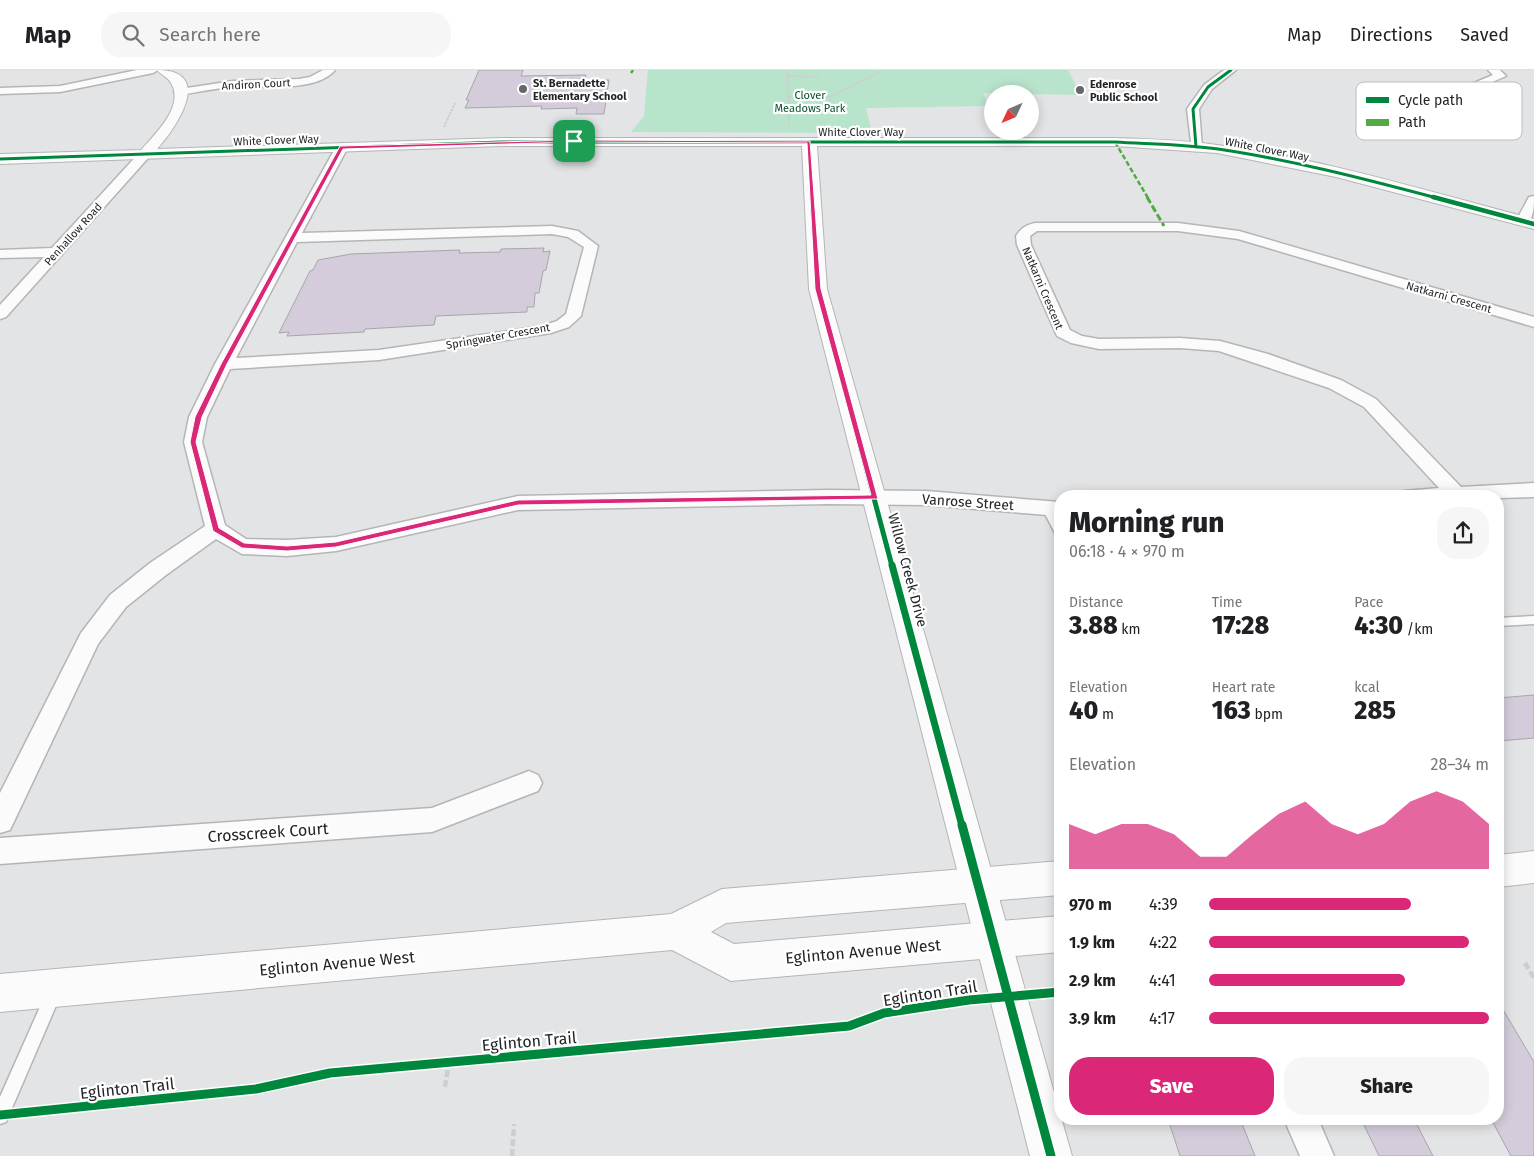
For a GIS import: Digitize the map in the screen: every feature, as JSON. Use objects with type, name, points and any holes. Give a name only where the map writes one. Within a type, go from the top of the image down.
[{"type":"street","points":[[0,91],[60,89],[153,70]]},
{"type":"street","points":[[145,154],[179,111],[180,92],[176,79],[163,70]]},
{"type":"street","name":"Andiron Court","points":[[180,92],[231,84],[308,81],[321,77],[330,70]]},
{"type":"street","points":[[1196,147],[1192,109],[1208,88],[1230,70]]},
{"type":"street","points":[[1487,82],[1501,76],[1492,70]]},
{"type":"street","name":"White Clover Way","points":[[0,159],[567,141],[1115,142],[1196,147],[1283,161],[1528,223]]},
{"type":"street","name":"Willow Creek Drive","points":[[799,142],[818,289],[876,498],[1051,1156]]},
{"type":"street","points":[[0,820],[89,640],[118,601],[158,569],[216,529],[193,442],[198,417],[224,364],[342,147]]},
{"type":"street","name":"Penhallow Road","points":[[0,314],[145,154]]},
{"type":"street","points":[[1528,223],[1534,200]]},
{"type":"street","name":"Natkarni Crescent","points":[[1452,490],[1370,403],[1335,384],[1262,358],[1220,346],[1180,343],[1099,344],[1076,340],[1063,333],[1024,245],[1023,236],[1028,230],[1035,227],[1152,226],[1178,226],[1239,235],[1534,322]]},
{"type":"street","name":"Springwater Crescent","points":[[224,364],[379,355],[546,330],[563,324],[573,316],[591,246],[580,235],[570,231],[552,230],[292,238]]},
{"type":"street","points":[[0,254],[56,252]]},
{"type":"street","points":[[1504,491],[1534,490]]},
{"type":"street","name":"Vanrose Street","points":[[216,529],[242,546],[287,548],[336,544],[518,503],[926,498],[1053,508]]},
{"type":"street","name":"Crosscreek Court","points":[[0,851],[432,820],[529,784]]},
{"type":"street","points":[[1504,870],[1534,867]]},
{"type":"street","name":"Eglinton Avenue West","points":[[0,993],[675,932],[722,906],[1054,879]]},
{"type":"street","name":"Eglinton Avenue West","points":[[675,932],[731,963],[1054,935]]},
{"type":"street","points":[[1304,1125],[1317,1156]]},
{"type":"lane","points":[[1504,622],[1534,620]]},
{"type":"lane","points":[[0,1116],[56,988]]},
{"type":"path","points":[[787,70],[789,97],[799,142]]},
{"type":"path","points":[[789,97],[830,97],[882,70]]},
{"type":"path","points":[[788,76],[818,77]]},
{"type":"path","points":[[829,105],[830,97]]},
{"type":"path","points":[[437,144],[454,103]]},
{"type":"path","points":[[1516,964],[1534,962]]},
{"type":"path","points":[[1525,963],[1534,978]]},
{"type":"path","points":[[440,1063],[459,1061]]},
{"type":"path","points":[[445,1088],[450,1062]]},
{"type":"path","points":[[512,1156],[514,1124]]},
{"type":"green space","name":"Clover Meadows Park","points":[[648,70],[1068,70],[1081,95],[1039,94],[1039,85],[984,85],[984,106],[866,108],[872,133],[631,132],[644,116]]},
{"type":"building","points":[[479,70],[523,70],[521,76],[586,75],[585,80],[609,80],[604,114],[576,114],[577,108],[541,109],[542,106],[465,108],[469,100],[466,100]]},
{"type":"building","points":[[544,248],[543,252],[550,251],[546,270],[543,271],[539,293],[535,293],[534,307],[527,307],[527,312],[436,316],[434,325],[365,329],[364,332],[287,336],[289,332],[279,333],[310,271],[313,270],[318,260],[351,254],[460,250],[459,253],[500,252],[501,249]]},
{"type":"building","points":[[1534,695],[1534,738],[1504,740],[1504,698]]},
{"type":"building","points":[[1504,1011],[1534,1062],[1534,1156],[1511,1156],[1494,1125],[1504,1125]]},
{"type":"building","points":[[1170,1125],[1242,1125],[1255,1156],[1180,1156]]},
{"type":"building","points":[[1364,1125],[1417,1125],[1433,1156],[1379,1156]]},
{"type":"marked path","points":[[1115,142],[1164,226]]},
{"type":"cycle path","points":[[1196,147],[1193,109],[1208,87],[1231,70]]},
{"type":"cycle path","points":[[0,159],[501,142],[1115,142],[1217,149],[1257,155],[1337,172],[1534,224]]},
{"type":"cycle path","points":[[809,142],[818,289],[1051,1156]]},
{"type":"cycle path","name":"Eglinton Trail","points":[[0,1115],[256,1089],[330,1073],[849,1026],[884,1013],[969,1000],[1054,993]]},
{"type":"place","name":"St. Bernadette Elementary School","points":[[523,89]]},
{"type":"place","name":"Edenrose Public School","points":[[1080,90]]},
{"type":"route","points":[[574,141],[809,142],[818,289],[876,498],[828,497],[518,503],[336,544],[287,548],[242,546],[216,529],[193,442],[198,417],[224,364],[342,147],[574,141]]}]
